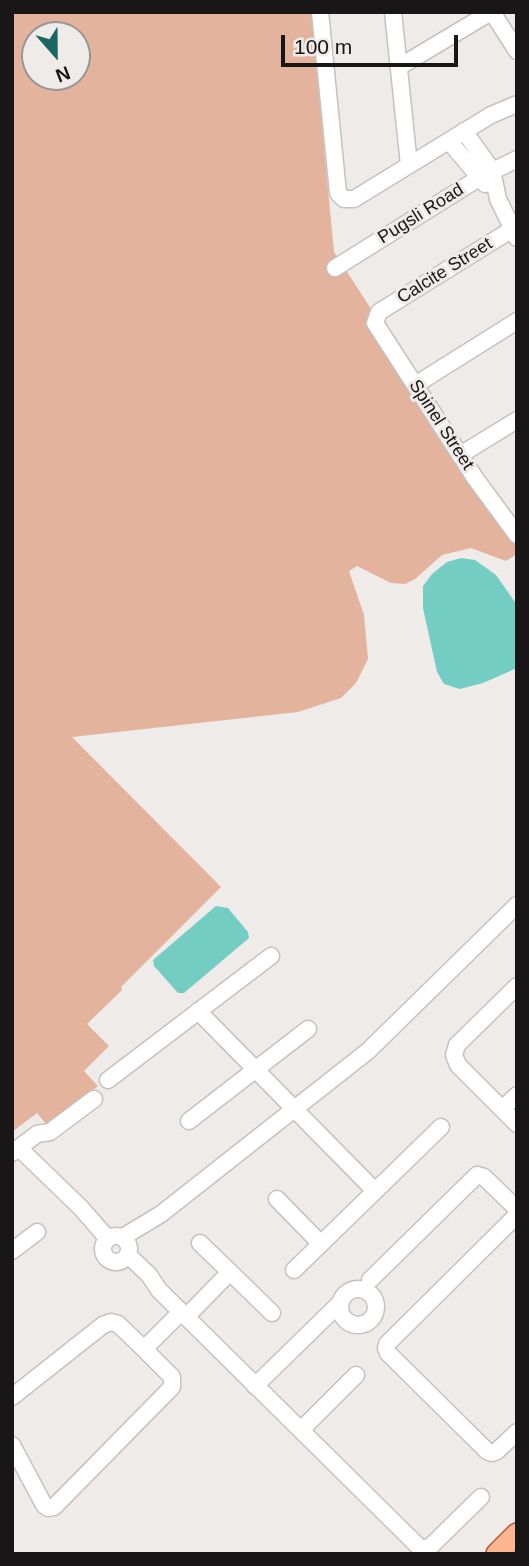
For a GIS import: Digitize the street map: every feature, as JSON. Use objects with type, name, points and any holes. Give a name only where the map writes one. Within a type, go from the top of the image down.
[{"type":"main road","points":[[497,1554],[517,1534]]},
{"type":"street","points":[[320,12],[338,193],[344,199],[354,199],[491,115],[517,104]]},
{"type":"street","points":[[393,12],[409,165]]},
{"type":"street","points":[[399,67],[492,12],[517,51]]},
{"type":"street","points":[[464,131],[514,234]]},
{"type":"street","points":[[449,141],[486,174]]},
{"type":"street","name":"Pugsli Road","points":[[335,268],[486,174],[514,161]]},
{"type":"street","name":"Calcite Street","points":[[379,312],[514,234]]},
{"type":"street","name":"Spinel Street","points":[[379,312],[375,323],[460,455],[512,518],[517,535]]},
{"type":"street","points":[[415,385],[517,321]]},
{"type":"street","points":[[460,455],[517,420]]},
{"type":"street","points":[[122,1248],[380,1040],[517,905]]},
{"type":"street","points":[[107,1080],[271,956]]},
{"type":"street","points":[[517,986],[454,1050],[458,1065],[517,1124]]},
{"type":"street","points":[[198,1011],[375,1191]]},
{"type":"street","points":[[189,1121],[308,1029]]},
{"type":"street","points":[[502,1109],[517,1095]]},
{"type":"street","points":[[94,1099],[50,1132],[37,1134],[16,1150],[122,1248],[149,1275],[159,1290],[419,1548],[431,1546],[481,1497]]},
{"type":"street","points":[[294,1270],[441,1127]]},
{"type":"street","points":[[370,1280],[477,1175],[484,1177],[517,1209]]},
{"type":"street","points":[[277,1199],[321,1244]]},
{"type":"street","points":[[517,1215],[392,1339],[388,1353],[487,1451],[497,1451],[517,1432]]},
{"type":"street","points":[[12,1251],[37,1232]]},
{"type":"street","points":[[200,1243],[272,1313]]},
{"type":"street","points":[[144,1349],[230,1272]]},
{"type":"street","points":[[256,1386],[324,1318],[342,1310],[348,1291],[362,1289],[373,1298],[371,1317],[392,1339]]},
{"type":"street","points":[[342,1310],[351,1324],[371,1317]]},
{"type":"street","points":[[12,1397],[107,1323],[118,1324],[172,1377],[172,1388],[54,1507],[44,1506],[12,1446]]},
{"type":"street","points":[[301,1430],[356,1375]]},
{"type":"shaded area","points":[[12,12],[311,12],[334,252],[517,532],[517,554],[506,561],[471,548],[442,555],[415,579],[405,584],[391,583],[357,566],[349,571],[364,615],[368,659],[356,683],[341,698],[298,712],[72,737],[221,887],[87,1024],[109,1046],[84,1071],[98,1086],[47,1125],[37,1113],[12,1132]]},
{"type":"water","points":[[461,558],[475,560],[496,575],[517,605],[517,668],[483,683],[460,689],[444,684],[437,672],[423,608],[423,586],[432,574],[447,562]]},
{"type":"water","points":[[216,906],[228,908],[248,932],[249,938],[184,993],[178,993],[154,966],[153,960]]},
{"type":"waterway","points":[[126,12],[131,12]]}]
